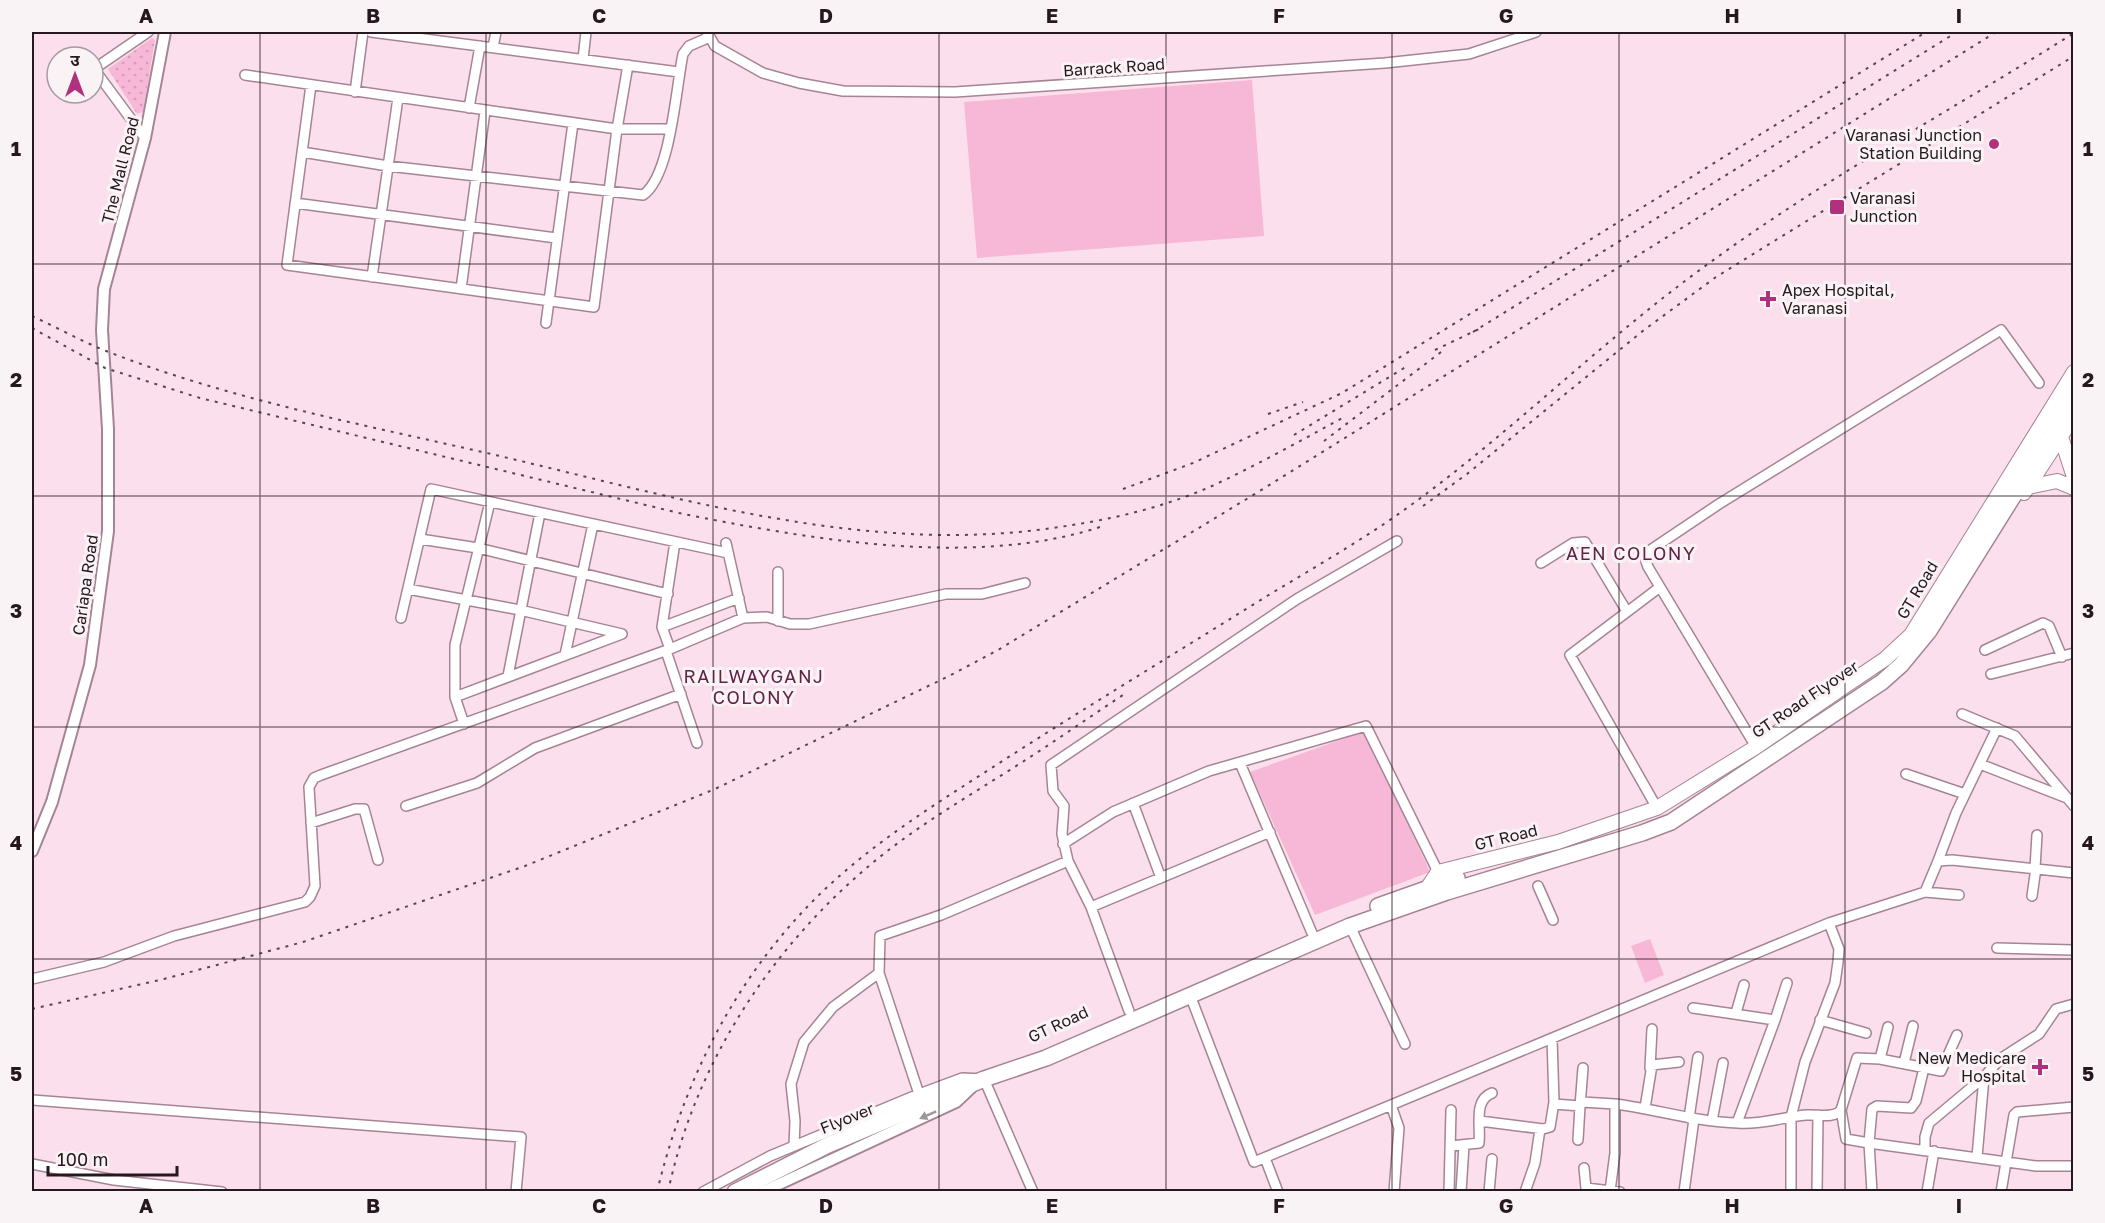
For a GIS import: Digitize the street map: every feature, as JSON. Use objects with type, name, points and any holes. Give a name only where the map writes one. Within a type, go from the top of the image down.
[{"type":"highway","name":"GT Road Flyover","points":[[1430,893],[1443,882],[1639,824],[1666,812],[1876,673],[1893,658],[1921,625],[2073,380]]},
{"type":"highway","name":"GT Road Flyover","points":[[1443,882],[1642,833],[1671,822],[1882,681],[1907,658],[1929,631],[2073,399]]},
{"type":"highway","name":"GT Road","points":[[1022,1064],[1039,1051],[1312,933],[1430,893]]},
{"type":"highway","name":"GT Road","points":[[1022,1064],[1046,1058],[1348,922]]},
{"type":"highway","name":"Flyover","points":[[735,1191],[828,1144],[1022,1064]]},
{"type":"main road","name":"GT Road","points":[[1443,882],[1657,808],[1756,747],[1885,659],[1911,635],[2073,372]]},
{"type":"main road","name":"GT Road","points":[[1430,893],[1450,898],[1671,826],[1698,811],[1873,692],[1907,666],[1933,636],[2028,487],[2069,428]]},
{"type":"main road","points":[[2069,428],[2073,477]]},
{"type":"main road","points":[[2028,487],[2057,481],[2073,488]]},
{"type":"main road","points":[[1430,893],[1443,882]]},
{"type":"street","points":[[145,138],[94,69],[148,32]]},
{"type":"street","name":"The Mall Road","points":[[102,315],[104,289],[145,138],[165,32]]},
{"type":"street","points":[[355,92],[363,32]]},
{"type":"street","points":[[372,32],[679,72]]},
{"type":"street","points":[[494,47],[496,32]]},
{"type":"street","points":[[583,59],[586,32]]},
{"type":"street","name":"Barrack Road","points":[[709,34],[715,45],[763,73],[799,83],[843,91],[955,92],[1395,62],[1469,54],[1536,32]]},
{"type":"street","points":[[302,152],[388,166],[563,188],[609,190],[644,195],[651,190],[664,158],[683,54],[689,45],[709,34]]},
{"type":"street","points":[[469,108],[480,46]]},
{"type":"street","points":[[311,85],[287,265],[594,307],[617,129],[628,65]]},
{"type":"street","points":[[245,75],[617,129],[671,129]]},
{"type":"street","points":[[372,277],[398,98]]},
{"type":"street","points":[[460,289],[485,111]]},
{"type":"street","points":[[546,323],[573,123]]},
{"type":"street","points":[[295,202],[381,216],[556,238]]},
{"type":"street","name":"Cariapa Road","points":[[32,850],[52,802],[90,665],[108,531],[108,429],[102,315]]},
{"type":"street","points":[[1756,747],[1648,567],[1646,561],[1649,551],[1719,504],[2001,330],[2039,382]]},
{"type":"street","points":[[401,618],[431,489],[728,553]]},
{"type":"street","points":[[464,724],[455,698],[456,645],[490,502]]},
{"type":"street","points":[[508,676],[540,513]]},
{"type":"street","points":[[565,655],[593,524]]},
{"type":"street","points":[[420,539],[478,548],[668,594]]},
{"type":"street","points":[[1129,1011],[1090,907],[1068,861],[1063,844],[1064,806],[1053,791],[1051,765],[1297,598],[1397,541]]},
{"type":"street","points":[[675,542],[662,627],[697,743]]},
{"type":"street","points":[[1541,563],[1573,543],[1585,542],[1626,610]]},
{"type":"street","points":[[726,543],[743,618]]},
{"type":"street","points":[[778,572],[778,621]]},
{"type":"street","points":[[32,979],[104,962],[174,936],[305,902],[315,886],[309,787],[314,778],[668,650],[743,618],[767,617],[795,625],[809,624],[946,594],[982,594],[1025,583]]},
{"type":"street","points":[[1657,808],[1570,655],[1626,610],[1660,587]]},
{"type":"street","points":[[408,589],[520,610],[622,634],[455,698]]},
{"type":"street","points":[[662,627],[739,598]]},
{"type":"street","points":[[1985,650],[2043,623],[2049,626],[2062,657]]},
{"type":"street","points":[[1991,674],[2073,653]]},
{"type":"street","points":[[406,806],[477,783],[535,748],[681,694]]},
{"type":"street","points":[[1962,714],[2015,736],[2071,802]]},
{"type":"street","points":[[1063,844],[1113,812],[1209,771],[1366,726],[1443,882]]},
{"type":"street","points":[[1925,892],[1965,794],[1997,728]]},
{"type":"street","points":[[1240,763],[1312,933]]},
{"type":"street","points":[[1980,764],[2071,802]]},
{"type":"street","points":[[1906,774],[1965,794]]},
{"type":"street","points":[[1133,803],[1161,878]]},
{"type":"street","points":[[311,823],[355,808],[364,809],[378,860]]},
{"type":"street","points":[[1090,907],[1270,832]]},
{"type":"street","points":[[2032,896],[2037,835]]},
{"type":"street","points":[[1938,861],[1952,860],[2073,873]]},
{"type":"street","points":[[919,1094],[879,973],[880,936],[941,915],[1068,861]]},
{"type":"street","points":[[1538,886],[1553,921]]},
{"type":"street","points":[[1190,994],[1254,1162],[1828,923],[1925,892],[1959,894]]},
{"type":"street","points":[[1348,922],[1405,1044]]},
{"type":"street","points":[[1791,1191],[1791,1118],[1805,1062],[1835,982],[1838,962],[1839,949],[1828,923]]},
{"type":"street","points":[[1997,948],[2073,950]]},
{"type":"street","points":[[794,1146],[795,1121],[791,1084],[804,1042],[833,1007],[879,973]]},
{"type":"street","points":[[1737,1124],[1787,983]]},
{"type":"street","points":[[1736,1013],[1744,985]]},
{"type":"street","points":[[1928,1191],[1929,1151],[1924,1137],[1929,1124],[1984,1077],[2000,1059],[2039,1034],[2056,1009],[2073,1004]]},
{"type":"street","points":[[1693,1008],[1775,1020]]},
{"type":"street","points":[[1820,1020],[1866,1033]]},
{"type":"street","points":[[1904,1063],[1913,1026]]},
{"type":"street","points":[[1880,1059],[1888,1028]]},
{"type":"street","points":[[1645,1108],[1652,1029]]},
{"type":"street","points":[[1956,1035],[1944,1069],[1924,1068],[1880,1059],[1857,1058],[1841,1110],[1846,1139],[2036,1166],[2073,1167]]},
{"type":"street","points":[[1480,1121],[1540,1129],[1550,1127],[1554,1104],[1552,1038]]},
{"type":"street","points":[[1684,1191],[1698,1058]]},
{"type":"street","points":[[1650,1069],[1654,1063],[1678,1062]]},
{"type":"street","points":[[1712,1121],[1723,1063]]},
{"type":"street","points":[[1578,1140],[1583,1068]]},
{"type":"street","points":[[1872,1191],[1869,1143],[1872,1109],[1877,1106],[1911,1108],[1916,1101],[1924,1068]]},
{"type":"street","points":[[1977,1157],[1984,1077]]},
{"type":"street","points":[[703,1191],[714,1189],[794,1146],[919,1094],[962,1078],[980,1081]]},
{"type":"street","points":[[764,1190],[956,1102],[980,1081]]},
{"type":"street","points":[[980,1081],[1033,1191]]},
{"type":"street","points":[[1451,1146],[1479,1143],[1480,1102],[1484,1096],[1492,1093]]},
{"type":"street","points":[[32,1100],[521,1137],[516,1191]]},
{"type":"street","points":[[1554,1104],[1615,1104],[1737,1124],[1765,1123],[1818,1114],[1835,1115],[1841,1110]]},
{"type":"street","points":[[1610,1191],[1615,1153],[1615,1104]]},
{"type":"street","points":[[1391,1105],[1399,1128],[1394,1191]]},
{"type":"street","points":[[2001,1191],[2012,1120],[2018,1112],[2073,1107]]},
{"type":"street","points":[[1449,1191],[1451,1110]]},
{"type":"street","points":[[1817,1191],[1818,1114]]},
{"type":"street","points":[[1525,1191],[1535,1163],[1540,1129]]},
{"type":"street","points":[[1461,1191],[1464,1145]]},
{"type":"street","points":[[1265,1158],[1278,1191]]},
{"type":"street","points":[[1489,1191],[1492,1159]]},
{"type":"street","points":[[32,1164],[114,1180],[222,1191]]},
{"type":"street","points":[[1584,1168],[1586,1188],[1620,1191]]},
{"type":"shaded area","points":[[152,38],[155,40],[143,112],[137,114],[108,69]]},
{"type":"shaded area","points":[[1252,80],[1264,236],[977,258],[964,102]]},
{"type":"shaded area","points":[[1365,731],[1430,872],[1315,915],[1250,772]]},
{"type":"shaded area","points":[[1650,939],[1664,975],[1645,983],[1631,946]]},
{"type":"railway","points":[[1123,489],[1193,463],[1342,393],[1926,32]]},
{"type":"railway","points":[[1473,332],[1957,32]]},
{"type":"railway","points":[[32,1009],[164,979],[303,942],[525,866],[715,789],[949,676],[998,650],[1263,489],[1996,32]]},
{"type":"railway","points":[[657,1192],[668,1152],[696,1075],[733,1003],[781,936],[809,905],[854,864],[902,827],[1004,760],[1387,522],[1466,463],[1654,305],[1739,242],[1833,180],[2074,33]]},
{"type":"railway","points":[[1423,506],[1467,474],[1644,330],[1716,277],[2074,56]]},
{"type":"railway","points":[[32,316],[97,347],[154,369],[253,398],[710,506],[849,529],[919,534],[989,534],[1098,521],[1137,512],[1212,486],[1346,416]]},
{"type":"railway","points":[[32,328],[105,368],[200,398],[729,523],[836,540],[947,548],[1001,546],[1053,539],[1103,526]]},
{"type":"railway","points":[[1435,350],[1479,329]]},
{"type":"railway","points":[[1324,441],[1445,349]]},
{"type":"railway","points":[[1294,435],[1409,365]]},
{"type":"railway","points":[[1268,414],[1303,402]]},
{"type":"railway","points":[[668,1192],[680,1145],[717,1054],[769,972],[800,934],[870,865],[904,839],[1126,693]]},
{"type":"place","name":"Varanasi Junction Station Building","points":[[1994,144]]},
{"type":"place","name":"Varanasi Junction","points":[[1837,207]]},
{"type":"place","name":"Apex Hospital, Varanasi","points":[[1768,299]]},
{"type":"place","name":"New Medicare Hospital","points":[[2040,1067]]},
{"type":"district","name":"AEN COLONY","points":[[1631,553]]},
{"type":"district","name":"RAILWAYGANJ COLONY","points":[[754,686]]}]
